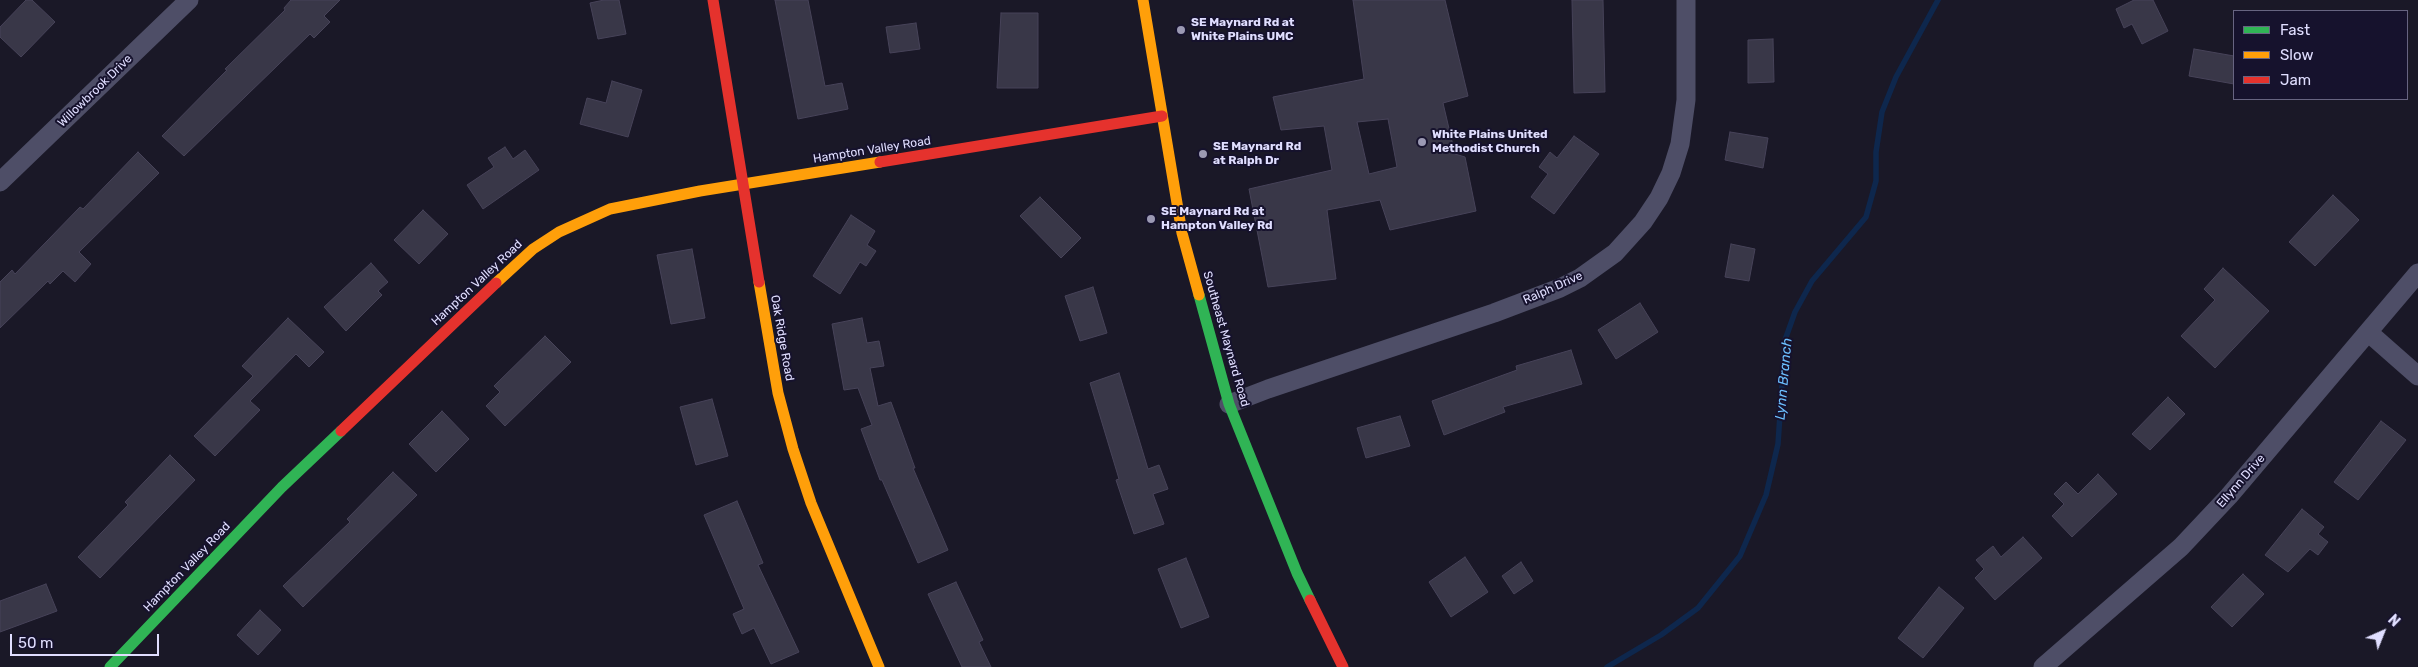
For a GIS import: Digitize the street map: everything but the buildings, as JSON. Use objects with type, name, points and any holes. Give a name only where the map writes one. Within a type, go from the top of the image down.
[{"type":"street","name":"Willowbrook Drive","points":[[0,182],[189,0]]},
{"type":"street","name":"Oak Ridge Road","points":[[713,0],[771,359],[793,449],[812,503],[879,667]]},
{"type":"street","name":"Southeast Maynard Road","points":[[1144,0],[1182,233],[1229,404],[1297,573],[1343,667]]},
{"type":"street","name":"Ralph Drive","points":[[1229,404],[1268,388],[1494,313],[1560,288],[1580,278],[1615,253],[1643,222],[1659,198],[1671,173],[1680,144],[1686,100],[1686,0]]},
{"type":"street","name":"Hampton Valley Road","points":[[110,667],[282,487],[533,249],[559,232],[610,209],[743,185],[1162,116]]},
{"type":"street","name":"Ellynn Drive","points":[[2043,667],[2181,547],[2229,496],[2418,273]]},
{"type":"street","points":[[2368,332],[2418,376]]},
{"type":"waterway","name":"Lynn Branch","points":[[1607,667],[1661,635],[1698,608],[1740,556],[1766,495],[1778,444],[1785,340],[1795,312],[1812,281],[1866,217],[1876,181],[1876,152],[1882,112],[1896,77],[1938,0]]},
{"type":"traffic: fast","points":[[1199,295],[1229,404],[1297,573],[1310,600]]},
{"type":"traffic: fast","points":[[110,667],[282,487],[341,431]]},
{"type":"traffic: slow","points":[[1143,0],[1182,233],[1199,295]]},
{"type":"traffic: slow","points":[[496,283],[533,249],[559,232],[610,209],[700,191],[880,162]]},
{"type":"traffic: slow","points":[[759,282],[778,393],[793,449],[811,503],[879,667]]},
{"type":"traffic: jam","points":[[713,0],[759,282]]},
{"type":"traffic: jam","points":[[880,162],[1162,116]]},
{"type":"traffic: jam","points":[[341,431],[496,283]]},
{"type":"traffic: jam","points":[[1310,600],[1343,667]]},
{"type":"place","name":"SE Maynard Rd at White Plains UMC","points":[[1181,30]]},
{"type":"place","name":"White Plains United Methodist Church","points":[[1422,142]]},
{"type":"place","name":"SE Maynard Rd at Ralph Dr","points":[[1203,154]]},
{"type":"place","name":"SE Maynard Rd at Hampton Valley Rd","points":[[1151,219]]}]
